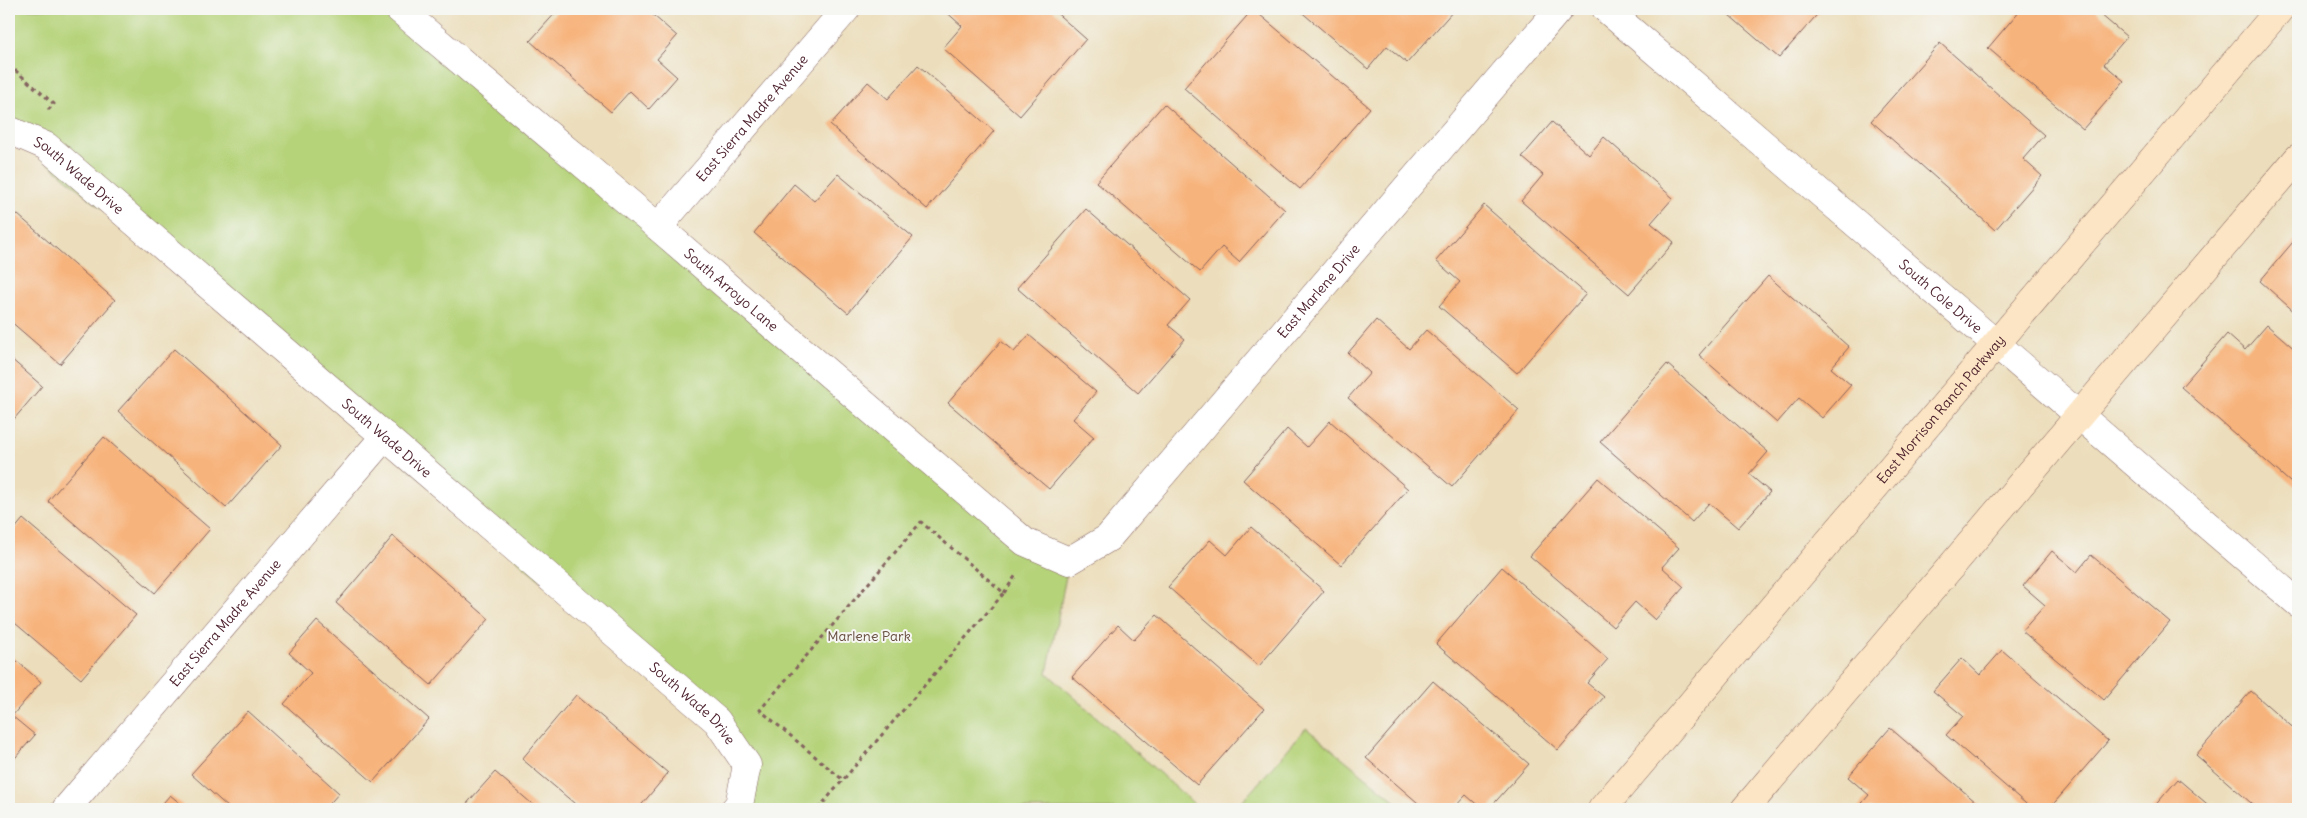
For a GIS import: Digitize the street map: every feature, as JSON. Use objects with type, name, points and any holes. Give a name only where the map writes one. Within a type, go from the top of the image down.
[{"type":"street","name":"South Arroyo Lane","points":[[399,9],[658,227],[1025,542],[1069,561]]},
{"type":"street","name":"East Sierra Madre Avenue","points":[[658,227],[846,9]]},
{"type":"street","name":"East Marlene Drive","points":[[1069,561],[1108,538],[1559,9]]},
{"type":"street","name":"South Cole Drive","points":[[1606,9],[2298,603]]},
{"type":"street","name":"East Morrison Ranch Parkway","points":[[1602,809],[2280,9]]},
{"type":"street","name":"South Wade Drive","points":[[17,133],[46,146],[717,721],[746,765],[739,805],[735,809]]},
{"type":"street","points":[[1744,809],[2298,158]]},
{"type":"street","name":"East Sierra Madre Avenue","points":[[66,809],[385,436]]},
{"type":"path","points":[[9,15],[9,19]]},
{"type":"path","points":[[9,65],[54,104],[17,133]]},
{"type":"path","points":[[818,809],[843,780],[1004,593],[921,522],[760,710],[843,780]]},
{"type":"green space","name":"Marlene Park","points":[[9,9],[398,9],[1069,561],[1047,673],[1200,809],[744,809],[729,740],[9,130]]},
{"type":"green space","points":[[1306,728],[1405,809],[1236,809]]},
{"type":"building","points":[[559,9],[646,9],[677,36],[657,59],[677,77],[649,109],[630,91],[611,112],[530,41]]},
{"type":"building","points":[[943,9],[1052,9],[1086,39],[1020,116],[943,48],[962,26]]},
{"type":"building","points":[[1253,9],[1370,108],[1300,189],[1184,88]]},
{"type":"building","points":[[1298,9],[1454,10],[1407,63],[1387,46],[1368,69]]},
{"type":"building","points":[[1722,9],[1822,9],[1779,58]]},
{"type":"building","points":[[2021,9],[2094,9],[2127,37],[2104,64],[2124,81],[2083,129],[1988,48]]},
{"type":"building","points":[[1940,43],[2044,135],[2023,159],[2042,176],[1995,230],[1871,121]]},
{"type":"building","points":[[918,65],[994,131],[927,209],[830,125],[868,82],[888,99]]},
{"type":"building","points":[[1164,104],[1285,210],[1239,262],[1222,247],[1200,272],[1096,182]]},
{"type":"building","points":[[1552,122],[1589,155],[1604,137],[1673,198],[1651,223],[1674,242],[1629,294],[1521,201],[1543,175],[1522,157]]},
{"type":"building","points":[[838,174],[913,237],[848,313],[754,233],[794,184],[814,201]]},
{"type":"building","points":[[1484,205],[1586,294],[1517,373],[1439,306],[1460,282],[1436,261]]},
{"type":"building","points":[[9,207],[115,300],[60,364],[9,320]]},
{"type":"building","points":[[1086,209],[1190,300],[1168,325],[1185,339],[1138,393],[1017,288]]},
{"type":"building","points":[[2298,236],[2298,315],[2260,281]]},
{"type":"building","points":[[1768,276],[1849,347],[1831,368],[1851,385],[1822,418],[1799,398],[1777,423],[1699,355]]},
{"type":"building","points":[[1376,320],[1409,349],[1426,330],[1519,410],[1452,487],[1348,398],[1370,373],[1348,353]]},
{"type":"building","points":[[2267,325],[2298,352],[2298,489],[2181,387],[2227,334],[2245,350]]},
{"type":"building","points":[[1029,335],[1096,392],[1073,419],[1094,437],[1049,489],[948,403],[1001,341],[1014,352]]},
{"type":"building","points":[[174,349],[282,445],[226,508],[118,411]]},
{"type":"building","points":[[9,357],[42,386],[9,425]]},
{"type":"building","points":[[1667,364],[1768,452],[1749,474],[1770,492],[1738,528],[1709,503],[1692,522],[1600,442]]},
{"type":"building","points":[[1330,421],[1408,489],[1341,565],[1243,480],[1287,429],[1307,447]]},
{"type":"building","points":[[104,437],[210,529],[155,593],[48,501]]},
{"type":"building","points":[[1598,478],[1679,548],[1662,567],[1684,587],[1655,620],[1635,602],[1613,627],[1530,556]]},
{"type":"building","points":[[23,519],[136,615],[81,679],[9,618],[9,536]]},
{"type":"building","points":[[1251,527],[1324,591],[1259,666],[1168,587],[1210,540],[1227,555]]},
{"type":"building","points":[[393,536],[489,619],[431,685],[336,603]]},
{"type":"building","points":[[2052,551],[2077,572],[2091,555],[2170,622],[2104,700],[2022,631],[2045,605],[2023,586]]},
{"type":"building","points":[[1502,567],[1608,659],[1587,683],[1604,697],[1558,750],[1436,644]]},
{"type":"building","points":[[1157,615],[1264,709],[1197,785],[1072,677],[1118,625],[1134,640]]},
{"type":"building","points":[[317,621],[429,719],[373,782],[284,704],[311,673],[289,653]]},
{"type":"building","points":[[2002,650],[2108,741],[2049,809],[2032,809],[1946,735],[1963,716],[1933,691],[1962,658],[1980,675]]},
{"type":"building","points":[[9,654],[41,682],[12,716],[35,735],[9,765]]},
{"type":"building","points":[[1433,681],[1529,764],[1489,809],[1482,809],[1466,795],[1453,809],[1425,809],[1366,758]]},
{"type":"building","points":[[2251,691],[2298,732],[2298,801],[2292,809],[2258,809],[2196,755]]},
{"type":"building","points":[[576,695],[668,773],[638,809],[581,809],[522,759]]},
{"type":"building","points":[[248,711],[339,793],[325,809],[230,809],[191,774]]},
{"type":"building","points":[[1890,728],[1984,809],[1857,809],[1869,795],[1848,777]]},
{"type":"building","points":[[495,772],[538,809],[462,809]]},
{"type":"building","points":[[2178,779],[2213,809],[2152,809]]},
{"type":"building","points":[[170,795],[187,809],[158,809]]}]
